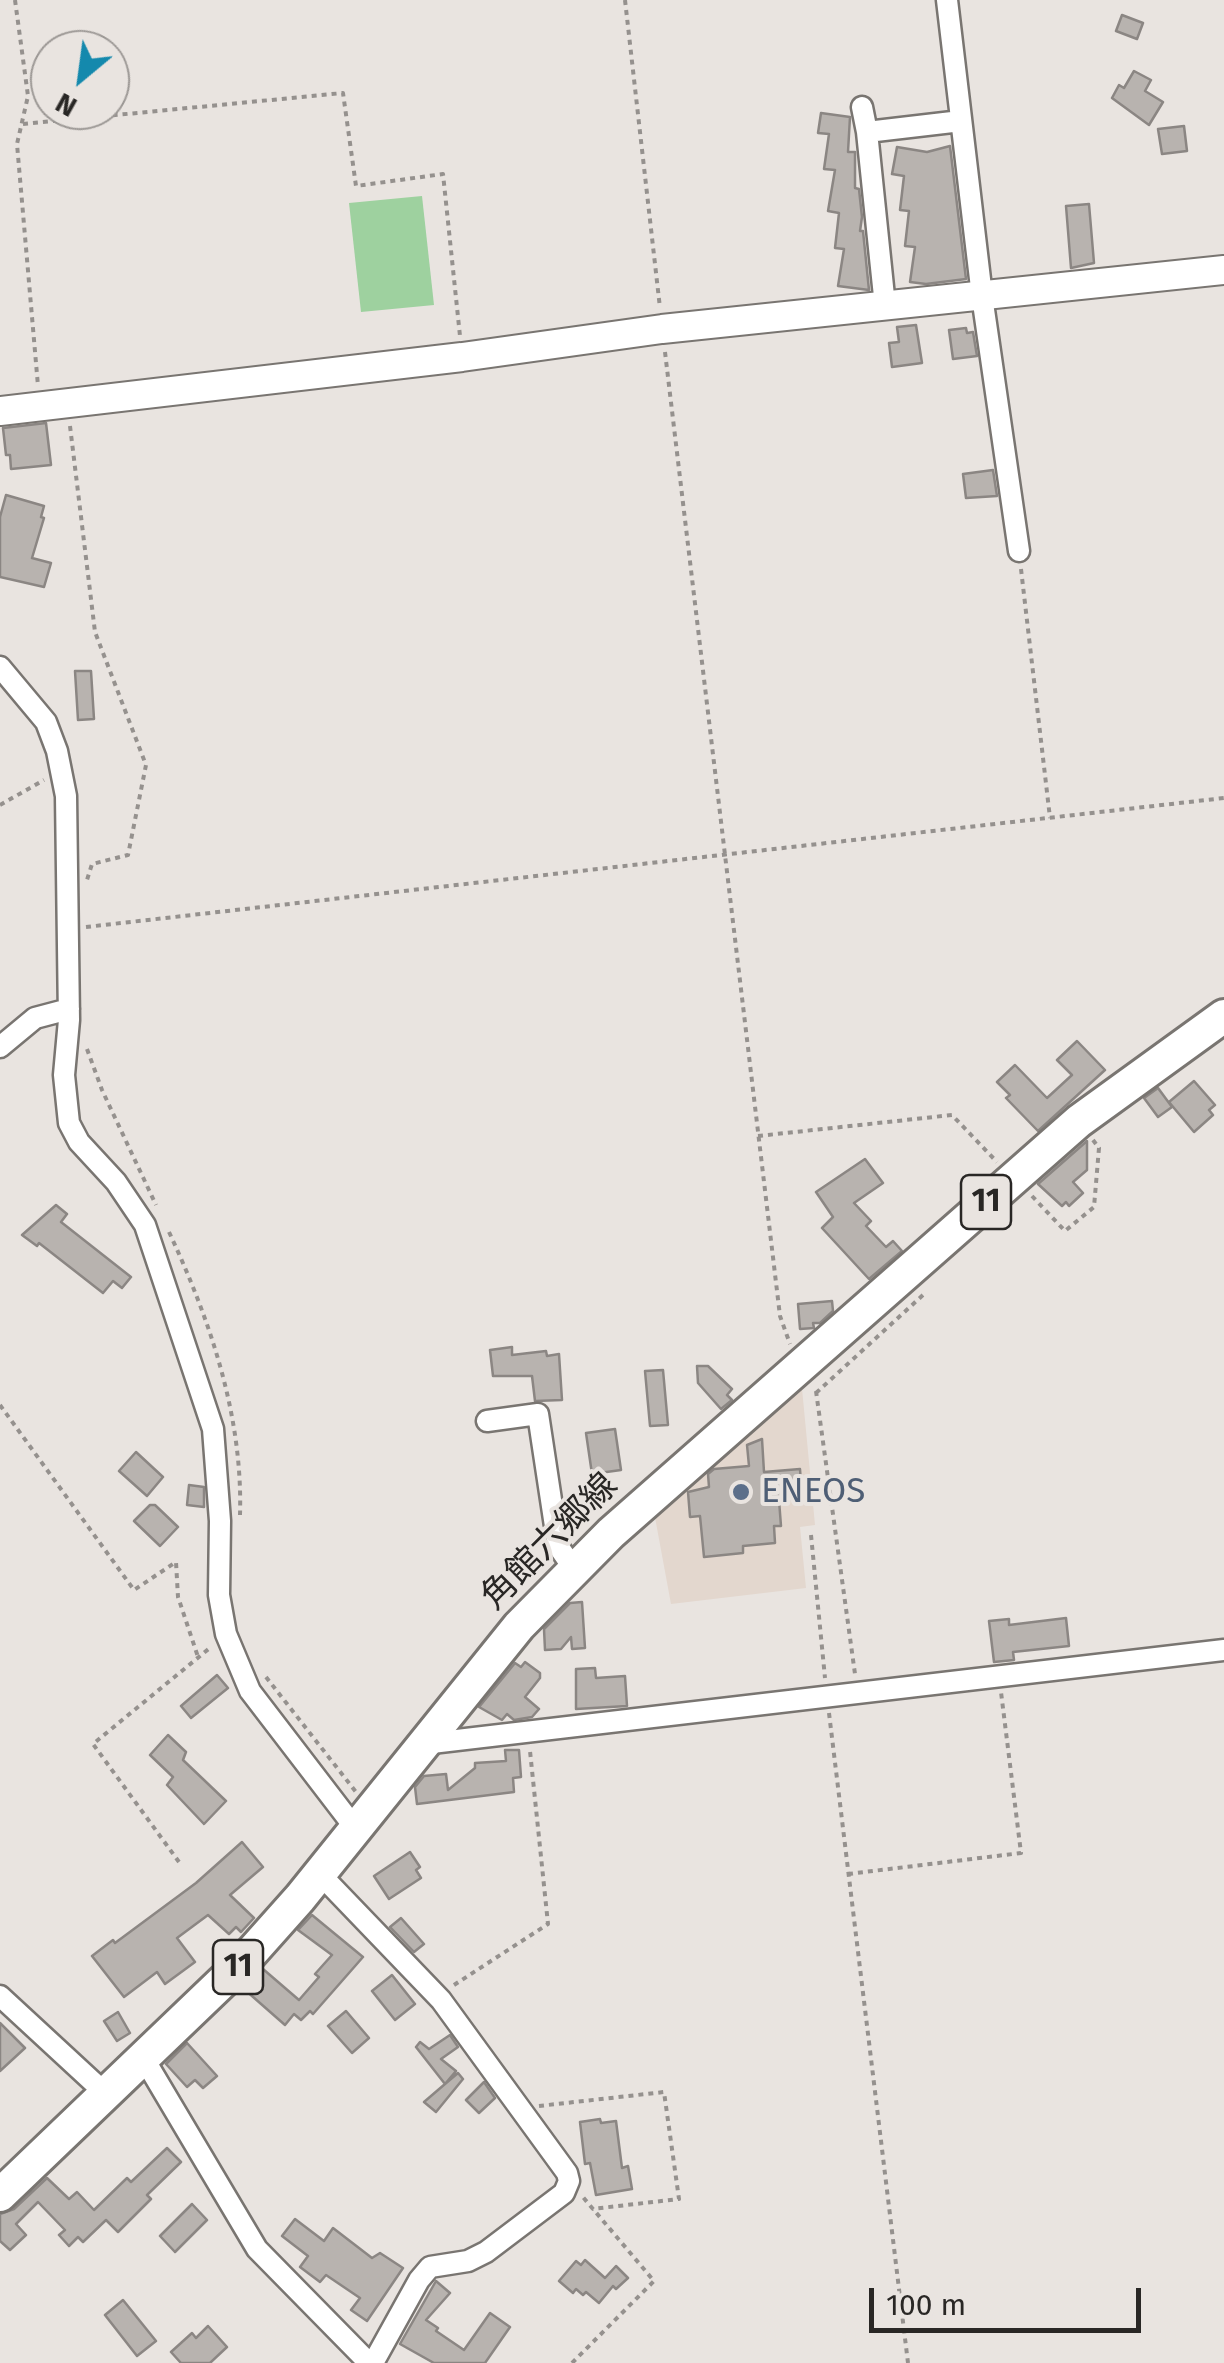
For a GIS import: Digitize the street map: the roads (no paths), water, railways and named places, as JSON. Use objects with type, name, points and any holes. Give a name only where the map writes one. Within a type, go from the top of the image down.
[{"type":"main road","name":"角館六郷線","points":[[0,2194],[244,1962],[519,1626],[574,1570],[1022,1186],[1079,1121],[1224,1016]]},
{"type":"street","points":[[947,0],[982,296],[1019,551]]},
{"type":"street","points":[[862,107],[885,306]]},
{"type":"street","points":[[867,132],[961,121]]},
{"type":"street","points":[[0,411],[462,357],[662,329],[1224,270]]},
{"type":"street","points":[[0,667],[46,722],[66,796],[69,1009],[64,1076],[69,1123],[79,1142],[116,1182],[145,1225],[213,1429],[220,1520],[219,1595],[226,1634],[250,1690],[363,1819]]},
{"type":"street","points":[[0,1047],[34,1018],[69,1009]]},
{"type":"street","points":[[487,1420],[538,1414],[558,1546],[574,1570]]},
{"type":"street","points":[[423,1744],[1224,1650]]},
{"type":"street","points":[[143,2057],[256,2249],[371,2363],[430,2267],[468,2261],[486,2252],[564,2192],[569,2181],[567,2173],[437,1996],[319,1873]]},
{"type":"street","points":[[0,1996],[105,2092]]},
{"type":"place","name":"ENEOS","points":[[741,1492]]}]
